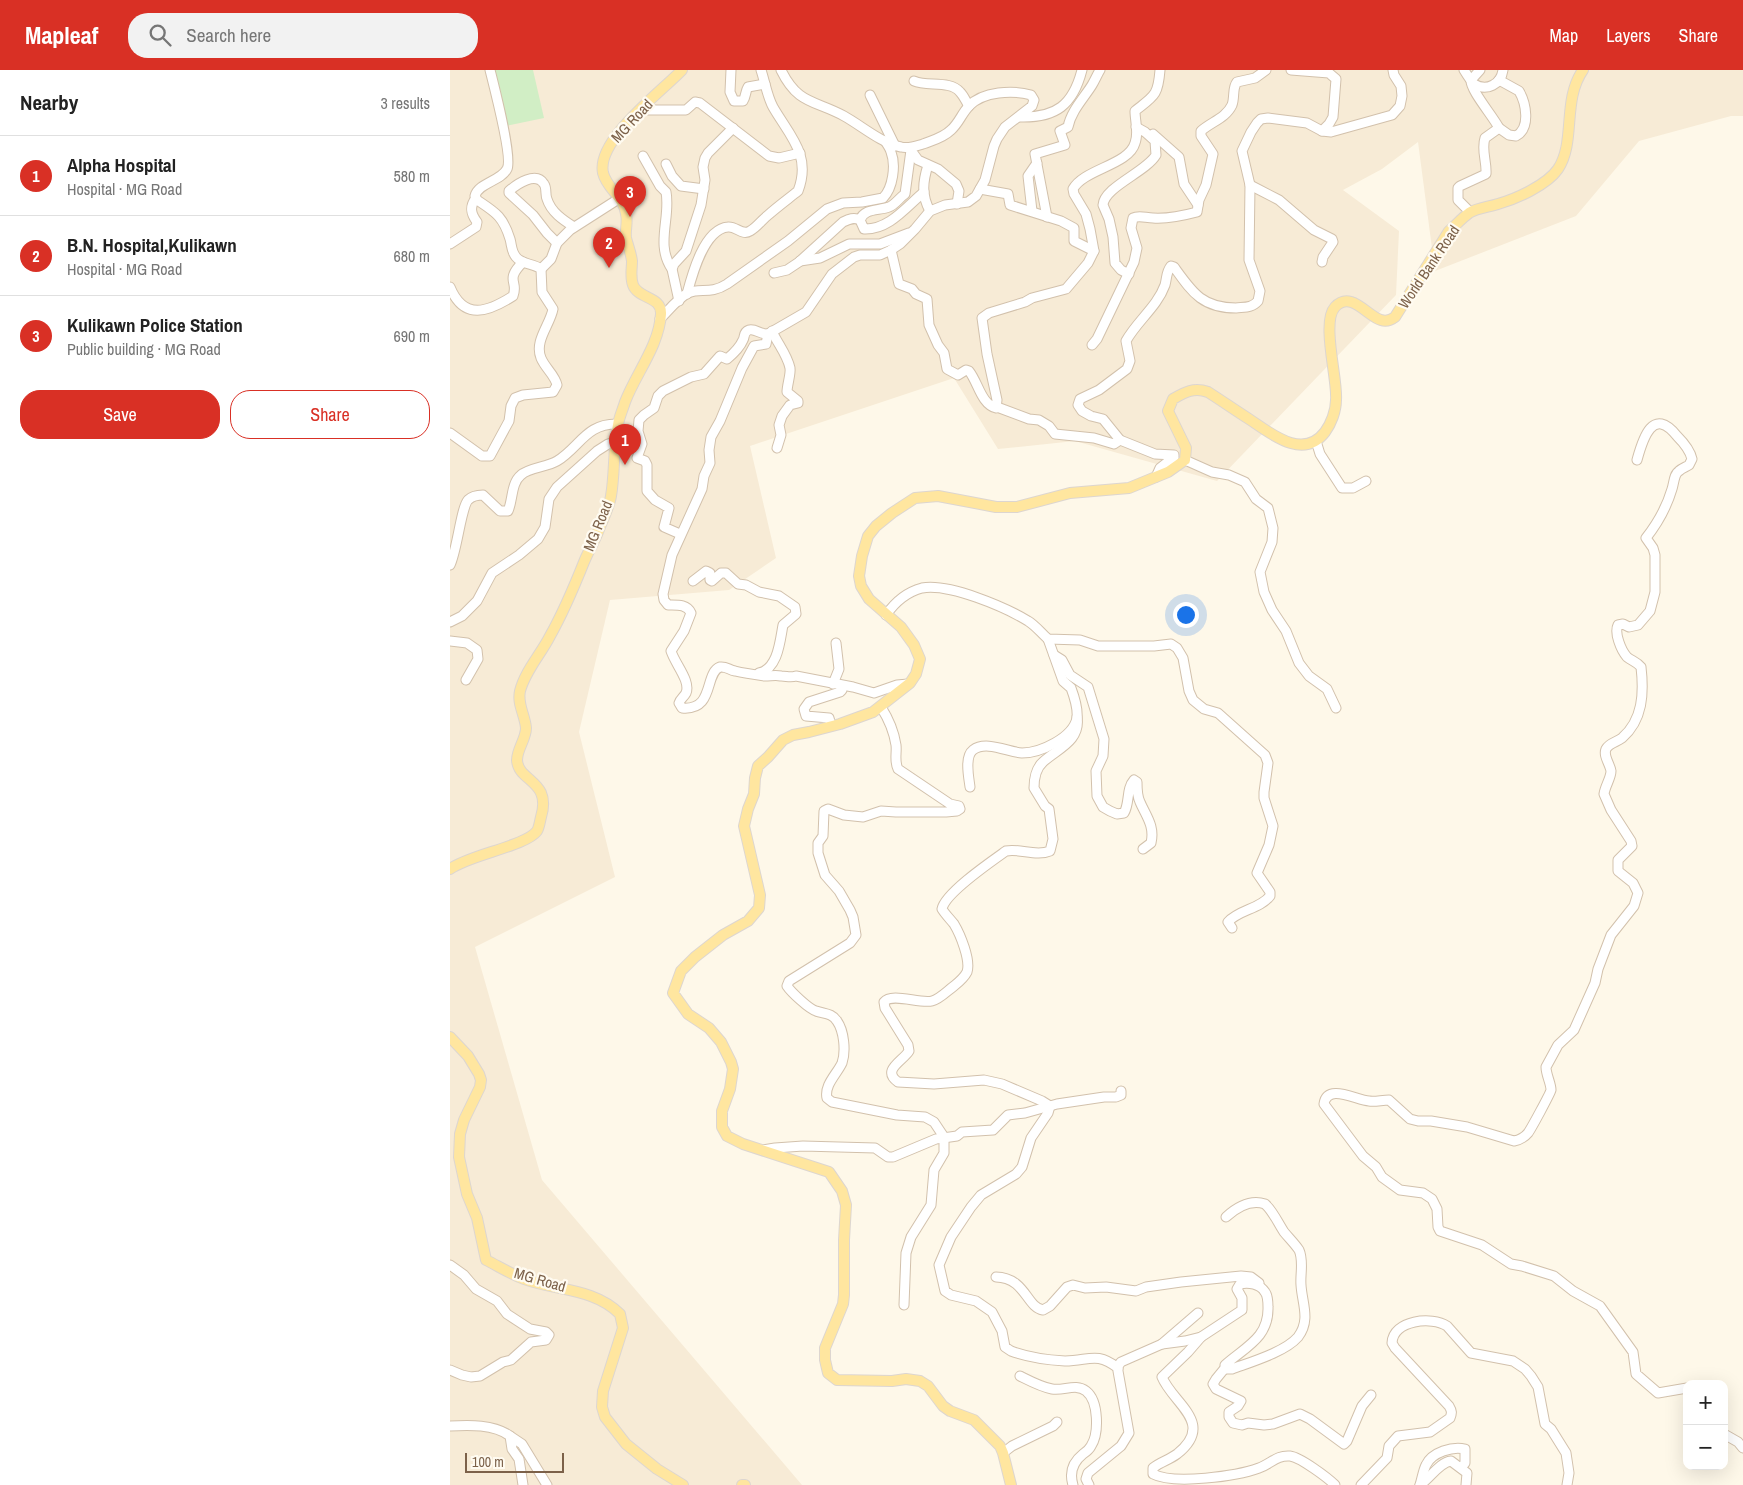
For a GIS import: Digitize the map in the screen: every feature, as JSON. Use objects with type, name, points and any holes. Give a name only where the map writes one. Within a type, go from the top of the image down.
[{"type":"main road","name":"MG Road","points":[[450,869],[466,860],[527,839],[537,831],[544,806],[543,796],[532,781],[521,771],[517,760],[526,726],[519,701],[520,691],[528,673],[550,636],[611,498],[618,424],[626,398],[648,355],[661,311],[659,304],[637,291],[633,285],[631,275],[632,259],[626,238],[626,211],[620,198],[604,177],[602,170],[603,162],[612,140],[632,117],[682,70]]},
{"type":"main road","name":"World Bank Road","points":[[1316,441],[1325,433],[1332,419],[1337,400],[1330,332],[1330,316],[1332,311],[1340,303],[1354,303],[1383,321],[1389,321],[1395,317],[1449,231],[1470,212],[1522,195],[1542,183],[1557,170],[1565,155],[1571,98],[1578,77],[1583,70]]},
{"type":"main road","points":[[1011,1485],[1003,1453],[994,1439],[974,1420],[950,1411],[943,1406],[928,1386],[920,1381],[906,1378],[892,1380],[837,1380],[828,1372],[825,1348],[843,1304],[844,1295],[846,1205],[842,1191],[829,1172],[743,1144],[727,1136],[722,1127],[722,1111],[730,1089],[733,1070],[731,1062],[721,1042],[709,1028],[688,1014],[673,993],[680,971],[723,935],[748,921],[759,908],[760,895],[744,826],[754,794],[758,766],[782,740],[793,735],[865,716],[881,707],[908,684],[916,674],[920,659],[918,654],[901,627],[869,600],[861,586],[859,576],[864,546],[868,536],[876,526],[914,498],[938,496],[996,507],[1016,507],[1070,493],[1129,488],[1156,477],[1186,460],[1186,448],[1168,411],[1173,399],[1191,390],[1200,389],[1208,392],[1271,435],[1287,443],[1305,445],[1316,441]]},
{"type":"main road","name":"MG Road","points":[[450,1037],[468,1056],[480,1074],[481,1080],[480,1087],[464,1120],[460,1134],[459,1157],[467,1194],[477,1218],[486,1260],[523,1279],[581,1292],[601,1300],[620,1314],[623,1328],[602,1391],[602,1407],[605,1417],[626,1444],[657,1469],[683,1485]]},
{"type":"street","points":[[450,244],[476,227],[477,221],[472,217],[475,195],[505,172],[508,164],[505,138],[490,70]]},
{"type":"street","points":[[731,70],[730,92],[734,101],[743,102],[748,87],[765,84]]},
{"type":"street","points":[[686,294],[698,260],[712,236],[728,227],[743,232],[751,231],[798,191],[802,168],[800,153],[794,139],[772,105],[761,70]]},
{"type":"street","points":[[680,534],[664,527],[669,508],[655,500],[647,491],[647,465],[645,461],[637,457],[642,444],[638,431],[639,420],[654,408],[658,396],[668,387],[691,377],[704,374],[720,356],[727,359],[743,341],[746,331],[752,330],[762,334],[770,332],[803,315],[832,274],[854,257],[860,255],[880,256],[891,250],[912,232],[930,210],[971,200],[976,196],[987,174],[995,142],[1006,127],[1034,104],[1031,95],[995,94],[981,98],[969,106],[958,123],[943,137],[911,149],[895,146],[843,115],[802,98],[789,84],[781,70]]},
{"type":"street","points":[[1020,117],[1042,116],[1057,111],[1072,97],[1082,70]]},
{"type":"street","points":[[1047,217],[1035,153],[1065,145],[1060,131],[1068,127],[1069,121],[1100,70]]},
{"type":"street","points":[[997,406],[982,318],[1032,298],[1068,288],[1088,263],[1094,251],[1088,221],[1073,189],[1078,183],[1129,152],[1135,144],[1135,111],[1156,93],[1159,88],[1160,70]]},
{"type":"street","points":[[1092,346],[1134,262],[1136,248],[1131,228],[1133,218],[1137,216],[1155,219],[1174,218],[1197,212],[1213,154],[1201,136],[1201,131],[1228,111],[1233,101],[1235,83],[1255,78],[1266,70]]},
{"type":"street","points":[[1291,70],[1329,73],[1336,79],[1333,117],[1322,131]]},
{"type":"street","points":[[1156,477],[1160,468],[1174,455],[1155,454],[1120,440],[1103,419],[1091,416],[1080,409],[1079,402],[1082,397],[1099,390],[1128,367],[1130,360],[1126,341],[1157,300],[1166,284],[1169,268],[1174,267],[1189,288],[1210,305],[1226,308],[1246,307],[1252,306],[1258,301],[1260,291],[1248,256],[1250,185],[1243,147],[1250,132],[1261,119],[1274,118],[1302,122],[1322,131],[1331,132],[1392,115],[1400,106],[1402,96],[1401,86],[1394,75],[1394,70]]},
{"type":"street","points":[[1464,70],[1474,84],[1485,87],[1492,86],[1499,80],[1503,70]]},
{"type":"street","points":[[1470,80],[1480,70]]},
{"type":"street","points":[[1470,80],[1471,87],[1492,115],[1499,128],[1509,135],[1518,135],[1524,126],[1525,112],[1523,100],[1518,90],[1499,80]]},
{"type":"street","points":[[914,81],[954,87],[960,92],[969,106]]},
{"type":"street","points":[[870,95],[895,146]]},
{"type":"street","points":[[641,110],[686,110],[695,102],[699,103],[770,156],[779,158],[800,153]]},
{"type":"street","points":[[1129,274],[1121,270],[1115,263],[1113,237],[1109,219],[1103,209],[1103,201],[1115,187],[1150,164],[1156,155],[1155,141],[1136,126]]},
{"type":"street","points":[[672,268],[686,251],[701,205],[705,178],[704,158],[733,128]]},
{"type":"street","points":[[1470,212],[1458,200],[1459,186],[1486,174],[1483,141],[1487,135],[1499,128]]},
{"type":"street","points":[[1148,134],[1156,136],[1179,157],[1184,184],[1198,205]]},
{"type":"street","points":[[660,319],[686,294],[695,291],[713,291],[722,287],[788,241],[827,209],[843,203],[883,198],[890,190],[892,174],[891,152],[885,141]]},
{"type":"street","points":[[911,149],[918,160],[940,170],[956,184],[959,191],[957,204]]},
{"type":"street","points":[[911,149],[905,194],[888,208],[871,211],[862,215],[860,220],[864,230],[880,226],[907,208],[924,192]]},
{"type":"street","points":[[643,156],[660,186],[666,192],[664,247],[667,260],[672,268],[679,300]]},
{"type":"street","points":[[1032,211],[1028,176],[1038,163]]},
{"type":"street","points":[[666,164],[672,176],[681,186],[704,189]]},
{"type":"street","points":[[928,165],[924,178],[924,192],[925,201],[930,210]]},
{"type":"street","points":[[557,243],[546,233],[534,214],[510,194],[510,191],[528,179],[542,182],[545,187],[547,200],[559,216],[574,227]]},
{"type":"street","points":[[1250,185],[1279,200],[1314,230],[1332,239],[1322,262]]},
{"type":"street","points":[[980,189],[1008,194],[1010,206],[1032,211],[1074,228],[1074,240],[1094,251]]},
{"type":"street","points":[[476,198],[498,214],[510,238],[511,250],[517,259],[541,269]]},
{"type":"street","points":[[541,269],[551,259],[557,243],[574,227],[620,198]]},
{"type":"street","points":[[799,262],[843,222],[853,218],[860,220]]},
{"type":"street","points":[[774,273],[787,270],[802,259],[820,258],[849,244],[880,244],[912,232]]},
{"type":"street","points":[[891,250],[899,284],[912,289],[916,294],[927,299],[929,325],[938,345],[944,353],[947,369],[958,375],[966,370],[970,371],[976,379],[976,386],[993,407],[997,406],[1029,419],[1039,420],[1049,426],[1055,434],[1094,438],[1114,444],[1120,440]]},
{"type":"street","points":[[450,287],[454,297],[463,305],[475,310],[484,311],[513,296],[515,291],[512,283],[513,274],[523,262]]},
{"type":"street","points":[[450,432],[482,456],[490,456],[510,422],[511,406],[515,398],[523,395],[550,392],[556,389],[557,382],[539,352],[542,337],[553,309],[542,292],[541,269]]},
{"type":"street","points":[[770,332],[781,345],[791,370],[787,392],[798,401],[798,403],[790,405],[782,416],[779,426],[781,435],[777,448]]},
{"type":"street","points":[[770,332],[766,344],[754,346],[731,391],[720,421],[711,437],[710,463],[704,476],[700,494],[672,555],[663,594],[664,600],[668,605],[679,605],[688,608],[692,613],[672,651],[676,665],[684,675],[686,685],[685,695],[680,700],[680,707],[693,708],[701,702],[706,695],[714,673],[719,668],[726,667],[734,671],[756,674],[790,678],[796,676],[874,693],[897,685],[908,684]]},
{"type":"street","points":[[450,565],[464,508],[469,499],[477,495],[483,495],[500,511],[508,511],[516,481],[522,474],[542,468],[558,460],[591,430],[604,425],[618,424]]},
{"type":"street","points":[[1637,460],[1644,434],[1649,428],[1660,424],[1665,424],[1672,429],[1689,450],[1692,459],[1690,466],[1678,471],[1676,474],[1672,490],[1664,508],[1654,529],[1646,538],[1653,548],[1655,555],[1655,592],[1650,611],[1638,625],[1629,626],[1623,624],[1618,625],[1616,628],[1616,633],[1625,654],[1629,659],[1638,662],[1641,667],[1642,701],[1639,714],[1627,734],[1606,748],[1611,772],[1604,794],[1632,846],[1618,860],[1618,871],[1633,883],[1638,893],[1634,906],[1611,935],[1598,969],[1595,983],[1574,1030],[1558,1045],[1546,1067],[1551,1090],[1546,1103],[1527,1134],[1514,1141],[1467,1127],[1410,1119],[1389,1100],[1370,1102],[1336,1094],[1327,1097],[1324,1104],[1363,1156],[1376,1167],[1388,1182],[1400,1190],[1423,1193],[1432,1199],[1438,1209],[1438,1227],[1440,1231],[1482,1245],[1511,1264],[1554,1276],[1573,1291],[1600,1306],[1633,1352],[1636,1374],[1658,1393],[1683,1388]]},
{"type":"street","points":[[1316,441],[1320,454],[1342,488],[1353,488],[1366,481]]},
{"type":"street","points":[[450,622],[462,616],[477,601],[492,573],[519,555],[538,539],[545,527],[549,499],[557,486],[597,451],[615,442]]},
{"type":"street","points":[[1186,460],[1212,472],[1229,475],[1245,482],[1256,499],[1268,508],[1273,528],[1272,542],[1260,572],[1264,592],[1272,610],[1286,632],[1299,663],[1309,676],[1327,689],[1336,708]]},
{"type":"street","points":[[693,581],[706,571],[710,573],[710,581],[721,573],[726,573],[738,584],[746,585],[759,592],[779,596],[795,607],[796,614],[783,625],[781,641],[771,667],[765,672],[756,674]]},
{"type":"street","points":[[886,614],[894,604],[913,591],[932,588],[945,589],[988,601],[1029,622],[1048,639],[1063,681],[1071,688],[1078,726],[1074,736],[1064,748],[1038,769],[1034,785],[1045,806],[1049,809],[1053,839],[1051,849],[1045,853],[1006,850],[978,871],[945,900],[942,909],[961,939],[968,965],[966,974],[961,980],[936,1000],[930,1002],[891,997],[887,998],[884,1002],[885,1008],[908,1045],[909,1051],[892,1068],[893,1079],[898,1082],[934,1084],[984,1080],[1002,1084],[1050,1106]]},
{"type":"street","points":[[1048,639],[1080,640],[1091,645],[1104,646],[1171,644],[1177,648],[1183,658],[1189,691],[1193,700],[1204,709],[1218,713],[1267,759],[1268,772],[1264,792],[1273,826],[1269,845],[1257,873],[1270,892],[1270,896],[1244,913],[1233,916],[1228,922],[1232,928]]},
{"type":"street","points":[[450,641],[467,643],[477,650],[478,659],[466,680]]},
{"type":"street","points":[[836,643],[839,669],[836,684]]},
{"type":"street","points":[[1054,655],[1062,660],[1070,675],[1088,687],[1101,724],[1104,751],[1096,771],[1097,796],[1102,807],[1117,814],[1124,813],[1128,804],[1132,783],[1134,780],[1137,782],[1139,800],[1149,818],[1152,832],[1151,843],[1144,849]]},
{"type":"street","points":[[831,725],[829,718],[806,716],[804,709],[809,702],[840,692],[842,690],[836,684]]},
{"type":"street","points":[[881,707],[894,733],[898,769],[950,804],[959,806],[960,809],[957,811],[940,812],[881,810],[863,817],[844,815],[828,809],[824,811],[823,836],[818,843],[818,853],[825,875],[839,891],[850,910],[856,935],[850,943],[789,981],[787,986],[810,1008],[834,1017],[841,1030],[842,1061],[827,1088],[826,1098],[832,1102],[897,1115],[925,1116],[934,1122],[944,1137],[944,1153],[934,1170],[931,1205],[911,1237],[906,1253],[904,1305]]},
{"type":"street","points":[[970,788],[968,761],[974,749],[1001,748],[1021,753],[1036,751],[1058,742],[1073,726],[1077,717]]},
{"type":"street","points":[[762,1150],[802,1146],[875,1148],[893,1157],[925,1142],[956,1136],[960,1133],[993,1130],[1008,1115],[1104,1097],[1118,1097],[1121,1091]]},
{"type":"street","points":[[1050,1106],[1048,1113],[1028,1146],[1022,1167],[1016,1174],[986,1190],[976,1200],[951,1237],[939,1266],[941,1280],[947,1294],[976,1301],[992,1312],[1002,1331],[1005,1347],[1011,1351],[1056,1360],[1105,1359],[1118,1368]]},
{"type":"street","points":[[1225,1368],[1232,1369],[1285,1347],[1298,1337],[1303,1328],[1305,1318],[1300,1252],[1267,1206],[1262,1202],[1248,1203],[1226,1217]]},
{"type":"street","points":[[450,1265],[464,1275],[476,1289],[497,1301],[506,1314],[530,1329],[546,1332],[549,1336],[546,1340],[531,1342],[511,1360],[503,1362],[480,1376],[462,1376],[450,1370]]},
{"type":"street","points":[[996,1277],[1004,1277],[1016,1283],[1036,1307],[1043,1310],[1050,1306],[1067,1287],[1073,1285],[1085,1288],[1136,1291],[1181,1282],[1241,1276],[1251,1277],[1260,1283],[1268,1298],[1267,1324],[1254,1341],[1225,1365],[1225,1368],[1214,1381],[1214,1387],[1240,1401],[1238,1406],[1229,1412],[1233,1423],[1242,1425],[1248,1423],[1273,1424],[1300,1414],[1310,1419],[1344,1444],[1365,1401],[1371,1395]]},
{"type":"street","points":[[1089,1485],[1086,1479],[1088,1473],[1121,1446],[1129,1433],[1118,1368],[1119,1364],[1124,1360],[1162,1344],[1201,1337],[1236,1316],[1242,1310],[1242,1298],[1237,1289],[1240,1284],[1254,1284],[1263,1290]]},
{"type":"street","points":[[1162,1344],[1198,1312]]},
{"type":"street","points":[[1361,1485],[1387,1458],[1389,1446],[1398,1436],[1430,1432],[1450,1418],[1452,1410],[1449,1406],[1392,1343],[1395,1333],[1402,1328],[1418,1322],[1429,1321],[1447,1326],[1471,1353],[1513,1361],[1519,1364],[1531,1376],[1538,1387],[1545,1424],[1551,1429],[1566,1453],[1570,1473],[1567,1485]]},
{"type":"street","points":[[1201,1337],[1162,1377],[1189,1415],[1193,1428],[1184,1446],[1172,1457],[1153,1468],[1153,1474],[1185,1480],[1199,1480],[1252,1470],[1266,1465],[1278,1457],[1288,1456],[1294,1457],[1335,1485]]},
{"type":"street","points":[[1020,1376],[1052,1389],[1079,1387],[1089,1393],[1093,1399],[1096,1409],[1096,1423],[1092,1444],[1073,1465],[1071,1476],[1073,1485]]},
{"type":"street","points":[[1003,1453],[1012,1446],[1053,1426],[1057,1422]]},
{"type":"street","points":[[450,1426],[493,1428],[510,1436],[522,1444],[547,1485]]},
{"type":"street","points":[[510,1436],[512,1449],[519,1459],[523,1485]]},
{"type":"street","points":[[1728,1436],[1738,1442],[1743,1448]]},
{"type":"street","points":[[1420,1485],[1426,1464],[1432,1457],[1448,1449],[1459,1447],[1465,1449],[1465,1463],[1461,1468]]},
{"type":"street","points":[[1420,1485],[1446,1462],[1451,1461],[1468,1475],[1466,1485]]},
{"type":"shaded area","points":[[450,70],[1743,70],[1743,116],[1731,116],[1639,141],[1576,216],[1435,271],[1418,142],[1382,169],[1343,190],[1399,231],[1396,295],[1217,481],[1075,441],[998,449],[954,378],[750,446],[776,558],[729,590],[610,600],[579,732],[615,877],[475,947],[542,1180],[802,1485],[450,1485]]},
{"type":"green space","points":[[494,70],[533,70],[544,118],[506,126]]},
{"type":"place","name":"Kulikawn Police Station","points":[[630,217]]},
{"type":"place","name":"B.N. Hospital,Kulikawn","points":[[609,268]]},
{"type":"place","name":"Alpha Hospital","points":[[625,465]]}]
